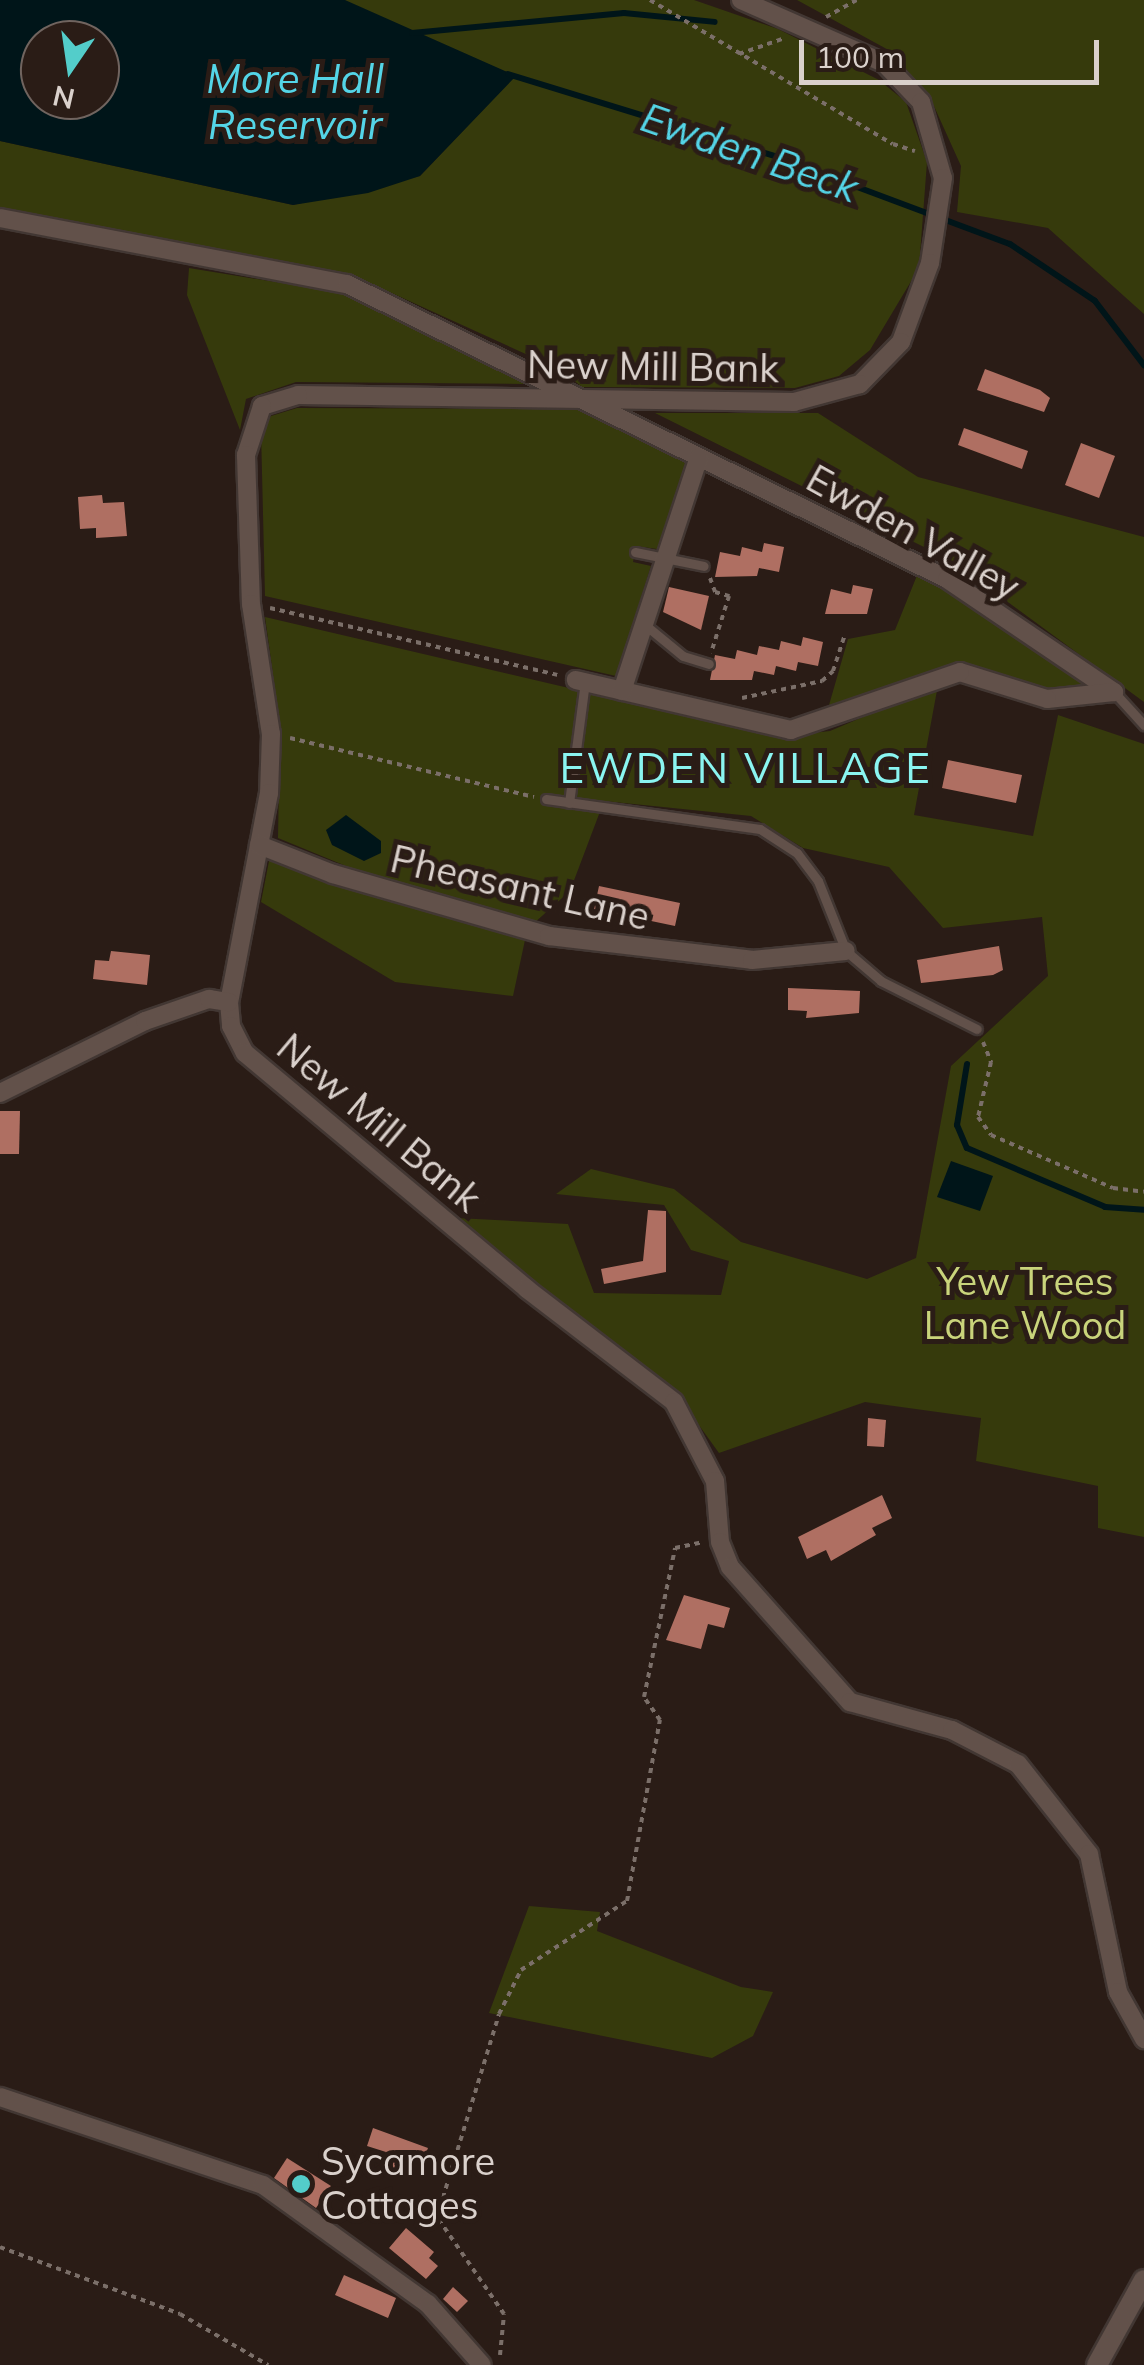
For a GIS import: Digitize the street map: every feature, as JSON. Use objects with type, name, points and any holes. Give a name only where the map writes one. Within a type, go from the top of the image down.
[{"type":"street","points":[[741,0],[884,62],[921,102],[939,158]]},
{"type":"street","name":"New Mill Bank","points":[[939,158],[943,178],[930,264],[901,342],[860,384],[840,393],[763,403],[298,395],[262,406],[246,455],[250,604],[271,734],[258,845],[229,1002],[230,1026],[245,1053],[527,1290],[674,1402],[715,1480],[720,1542],[730,1568],[850,1702],[952,1730],[1018,1764],[1090,1854],[1118,1992],[1144,2039]]},
{"type":"street","name":"Ewden Valley","points":[[0,218],[347,284],[947,579],[1114,692]]},
{"type":"street","points":[[622,691],[700,456]]},
{"type":"street","points":[[581,681],[791,730],[960,672],[1046,698],[1114,692]]},
{"type":"street","name":"Pheasant Lane","points":[[258,845],[333,874],[549,936],[752,960],[846,951]]},
{"type":"street","points":[[0,1093],[144,1021],[209,1000],[229,1002]]},
{"type":"street","points":[[0,2097],[263,2185],[428,2304],[482,2365]]},
{"type":"street","points":[[1096,2365],[1144,2280]]},
{"type":"lane","points":[[634,552],[704,566]]},
{"type":"lane","points":[[644,624],[682,655],[709,664]]},
{"type":"lane","points":[[569,803],[581,681]]},
{"type":"lane","points":[[1114,692],[1144,725]]},
{"type":"lane","points":[[546,800],[760,828],[797,853],[828,907],[846,951],[882,982],[977,1029]]},
{"type":"path","points":[[650,0],[681,22],[893,144],[939,158]]},
{"type":"path","points":[[738,54],[807,26],[857,0]]},
{"type":"path","points":[[704,566],[715,592],[729,596],[709,664]]},
{"type":"path","points":[[250,604],[581,681]]},
{"type":"path","points":[[733,700],[822,680],[833,671],[844,636]]},
{"type":"path","points":[[271,734],[546,800]]},
{"type":"path","points":[[977,1029],[991,1062],[978,1117],[991,1135],[1113,1188],[1144,1192]]},
{"type":"path","points":[[499,2365],[504,2314],[437,2218],[499,2014],[521,1970],[627,1902],[660,1720],[644,1697],[675,1548],[710,1540]]},
{"type":"path","points":[[0,2247],[180,2314],[268,2365]]},
{"type":"green space","points":[[341,0],[694,0],[778,29],[879,80],[906,102],[927,162],[919,268],[870,350],[839,376],[795,388],[582,387],[561,370],[352,275],[0,207],[0,141],[293,205],[420,176],[515,76]]},
{"type":"green space","points":[[797,0],[1144,0],[1144,314],[1048,228],[957,212],[961,166],[933,104],[894,53]]},
{"type":"green space","points":[[189,268],[343,293],[526,384],[296,382],[246,399],[240,430],[187,295]]},
{"type":"green space","points":[[297,408],[580,409],[688,460],[657,549],[636,546],[633,562],[651,566],[616,676],[265,596],[261,431],[271,416]]},
{"type":"green space","points":[[655,413],[818,413],[918,477],[1144,537],[1144,702],[952,561]]},
{"type":"green space","points":[[918,573],[946,587],[1095,687],[1045,692],[942,670],[827,712],[848,639],[895,630]]},
{"type":"green space","name":"Yew Trees Lane Wood","points":[[265,617],[778,737],[830,731],[938,685],[914,815],[1033,836],[1058,715],[1144,744],[1144,1537],[1098,1528],[1098,1486],[976,1461],[981,1418],[865,1402],[719,1453],[680,1399],[457,1218],[568,1224],[594,1293],[721,1295],[729,1261],[691,1250],[664,1205],[556,1194],[591,1169],[674,1189],[741,1242],[867,1279],[916,1258],[951,1066],[1048,976],[1042,917],[943,928],[889,867],[803,848],[751,816],[604,801],[570,891],[533,924],[375,878],[278,838],[280,724]]},
{"type":"green space","points":[[270,856],[314,878],[525,940],[513,996],[395,982],[261,902]]},
{"type":"green space","points":[[529,1906],[600,1912],[597,1931],[741,1987],[773,1992],[753,2036],[712,2058],[489,2013]]},
{"type":"water","name":"More Hall Reservoir","points":[[0,0],[345,0],[516,76],[420,176],[368,193],[293,205],[0,141]]},
{"type":"water","points":[[346,815],[381,841],[381,853],[364,861],[332,845],[326,830]]},
{"type":"water","points":[[951,1161],[993,1176],[980,1211],[937,1197]]},
{"type":"building","points":[[985,369],[1040,390],[1050,398],[1044,412],[977,390]]},
{"type":"building","points":[[964,428],[1028,451],[1022,469],[958,445]]},
{"type":"building","points":[[1081,443],[1115,456],[1099,498],[1065,485]]},
{"type":"building","points":[[102,495],[103,503],[124,502],[127,536],[96,538],[96,528],[80,529],[78,497]]},
{"type":"building","points":[[764,543],[784,547],[779,572],[759,568],[757,576],[715,577],[720,552],[740,556],[742,547],[762,552]]},
{"type":"building","points":[[853,585],[873,589],[867,614],[825,614],[831,589],[851,594]]},
{"type":"building","points":[[669,587],[709,596],[701,630],[663,612]]},
{"type":"building","points":[[803,637],[823,642],[818,666],[798,662],[796,671],[776,666],[774,675],[754,671],[752,680],[710,680],[715,655],[735,659],[737,650],[757,655],[759,646],[779,650],[781,641],[801,646]]},
{"type":"building","points":[[948,760],[1022,775],[1016,803],[942,788]]},
{"type":"building","points":[[599,886],[680,903],[675,926],[594,909]]},
{"type":"building","points":[[999,946],[1003,970],[993,975],[921,983],[917,960]]},
{"type":"building","points":[[111,951],[150,955],[147,985],[93,979],[95,960],[109,961]]},
{"type":"building","points":[[788,988],[860,991],[859,1013],[806,1018],[807,1011],[788,1010]]},
{"type":"building","points":[[0,1111],[20,1111],[19,1154],[0,1154]]},
{"type":"building","points":[[648,1210],[666,1211],[666,1272],[604,1284],[601,1269],[643,1261]]},
{"type":"building","points":[[868,1418],[886,1420],[884,1447],[867,1446]]},
{"type":"building","points":[[882,1495],[892,1518],[872,1528],[876,1535],[831,1561],[826,1550],[807,1559],[798,1537]]},
{"type":"building","points":[[684,1595],[730,1608],[724,1628],[708,1624],[701,1649],[666,1640]]},
{"type":"building","points":[[373,2128],[428,2148],[418,2174],[398,2166],[394,2176],[379,2171],[386,2152],[367,2146]]},
{"type":"building","name":"Sycamore Cottages","points":[[287,2158],[331,2186],[316,2208],[274,2178]]},
{"type":"building","points":[[406,2228],[434,2252],[429,2258],[438,2266],[426,2279],[389,2248]]},
{"type":"building","points":[[344,2275],[396,2298],[388,2318],[335,2295]]},
{"type":"building","points":[[453,2287],[468,2301],[457,2312],[443,2299]]},
{"type":"waterway","name":"Ewden Beck","points":[[412,33],[624,13],[715,22]]},
{"type":"waterway","name":"Ewden Beck","points":[[508,74],[777,157],[1010,244],[1095,301],[1144,365]]},
{"type":"waterway","points":[[967,1064],[957,1125],[967,1148],[1105,1207],[1144,1210]]},
{"type":"place","name":"Sycamore Cottages","points":[[301,2184]]},
{"type":"district","name":"EWDEN VILLAGE","points":[[746,768]]}]
